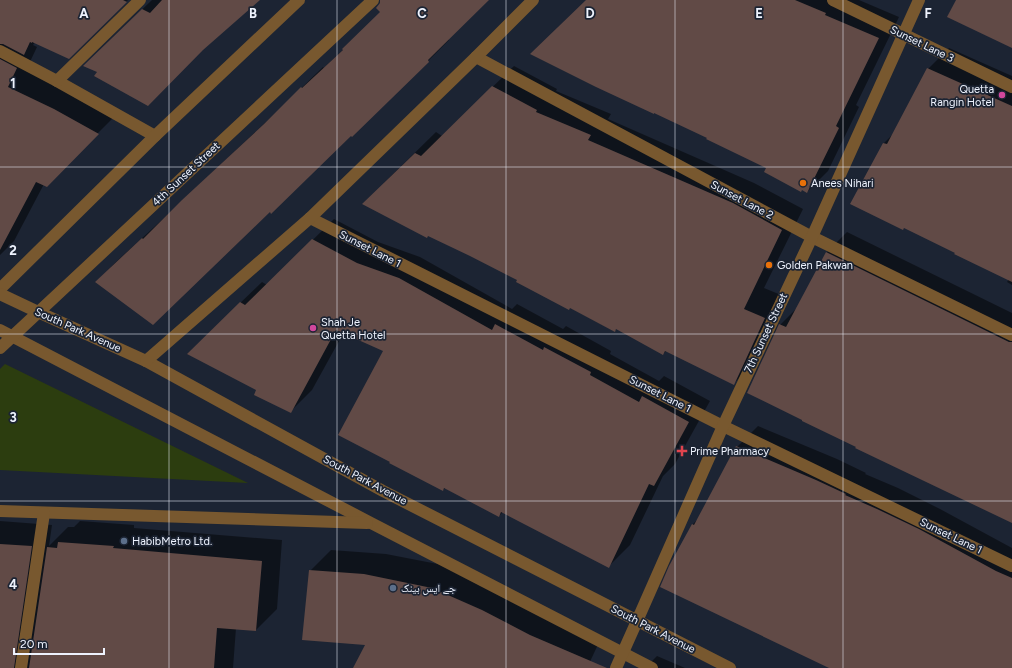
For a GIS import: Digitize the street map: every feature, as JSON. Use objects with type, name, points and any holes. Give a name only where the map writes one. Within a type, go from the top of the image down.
[{"type":"street","points":[[57,81],[140,0]]},
{"type":"street","points":[[0,290],[155,136],[299,0]]},
{"type":"street","name":"4th Sunset Street","points":[[0,348],[373,0]]},
{"type":"street","points":[[146,361],[310,218],[534,0]]},
{"type":"street","name":"Sunset Lane 3","points":[[833,0],[1012,87]]},
{"type":"street","name":"7th Sunset Street","points":[[616,668],[723,426],[812,237],[919,0]]},
{"type":"street","points":[[0,51],[155,136]]},
{"type":"street","name":"Sunset Lane 2","points":[[476,57],[812,237],[1012,335]]},
{"type":"street","name":"Sunset Lane 1","points":[[310,218],[723,426],[1012,566]]},
{"type":"street","name":"South Park Avenue","points":[[0,294],[146,361],[383,491],[730,668]]},
{"type":"street","points":[[0,330],[622,654],[652,668]]},
{"type":"street","points":[[0,512],[371,523]]},
{"type":"street","points":[[21,668],[44,513]]},
{"type":"green space","points":[[5,364],[248,483],[0,470],[0,369]]},
{"type":"building","points":[[0,0],[123,0],[127,2],[69,59],[32,42],[30,42],[24,55],[3,44],[0,44]]},
{"type":"building","points":[[162,0],[260,0],[203,50],[148,106],[94,76],[97,72],[83,66],[142,9],[150,13]]},
{"type":"building","points":[[380,0],[489,0],[428,60],[429,62],[352,137],[351,136],[271,214],[270,212],[153,325],[95,282],[142,238],[143,239],[301,87],[302,88],[343,50],[342,49],[380,12],[376,8],[380,3]]},
{"type":"building","points":[[586,0],[795,0],[826,13],[825,15],[879,38],[836,126],[839,128],[807,193],[802,190],[801,192],[764,172],[766,168],[706,139],[707,138],[596,87],[530,54]]},
{"type":"building","points":[[956,0],[1012,0],[1012,48],[947,17]]},
{"type":"building","points":[[0,59],[17,68],[8,87],[54,109],[99,134],[47,187],[36,182],[0,250]]},
{"type":"building","points":[[927,68],[1012,106],[1012,282],[904,228],[903,230],[850,204],[883,143],[887,144]]},
{"type":"building","points":[[492,86],[537,110],[536,112],[591,135],[588,140],[733,203],[782,230],[744,309],[765,318],[734,385],[665,351],[663,355],[616,329],[615,332],[570,308],[569,310],[516,282],[517,280],[428,236],[427,238],[362,204],[415,153],[421,156]]},
{"type":"building","points":[[312,239],[357,263],[399,278],[492,330],[495,324],[543,350],[544,347],[591,372],[590,375],[639,402],[642,396],[689,422],[654,486],[649,484],[609,568],[501,512],[499,517],[444,488],[443,491],[338,435],[383,351],[336,330],[291,413],[254,395],[256,390],[187,354],[240,302],[245,305]]},
{"type":"building","points":[[826,252],[1009,342],[1012,342],[1012,523],[855,448],[856,447],[747,393],[779,324],[786,327]]},
{"type":"building","points":[[736,446],[846,494],[845,495],[919,529],[996,571],[1012,578],[1012,668],[829,668],[660,587],[669,566],[692,524],[694,525]]},
{"type":"building","points":[[58,542],[114,546],[113,548],[262,561],[256,631],[217,628],[214,668],[29,668],[47,547],[57,548]]},
{"type":"building","points":[[0,544],[32,546],[14,668],[0,668]]},
{"type":"building","points":[[309,570],[364,574],[432,588],[482,610],[530,635],[607,668],[353,668],[365,645],[302,640]]},
{"type":"place","name":"Quetta Rangin Hotel","points":[[1002,95]]},
{"type":"place","name":"Anees Nihari","points":[[803,183]]},
{"type":"place","name":"Golden Pakwan","points":[[769,265]]},
{"type":"place","name":"Shah Je Quetta Hotel","points":[[313,328]]},
{"type":"place","name":"Prime Pharmacy","points":[[682,451]]},
{"type":"place","name":"HabibMetro Ltd.","points":[[124,541]]},
{"type":"place","name":"جے ایس بینک","points":[[393,588]]}]
